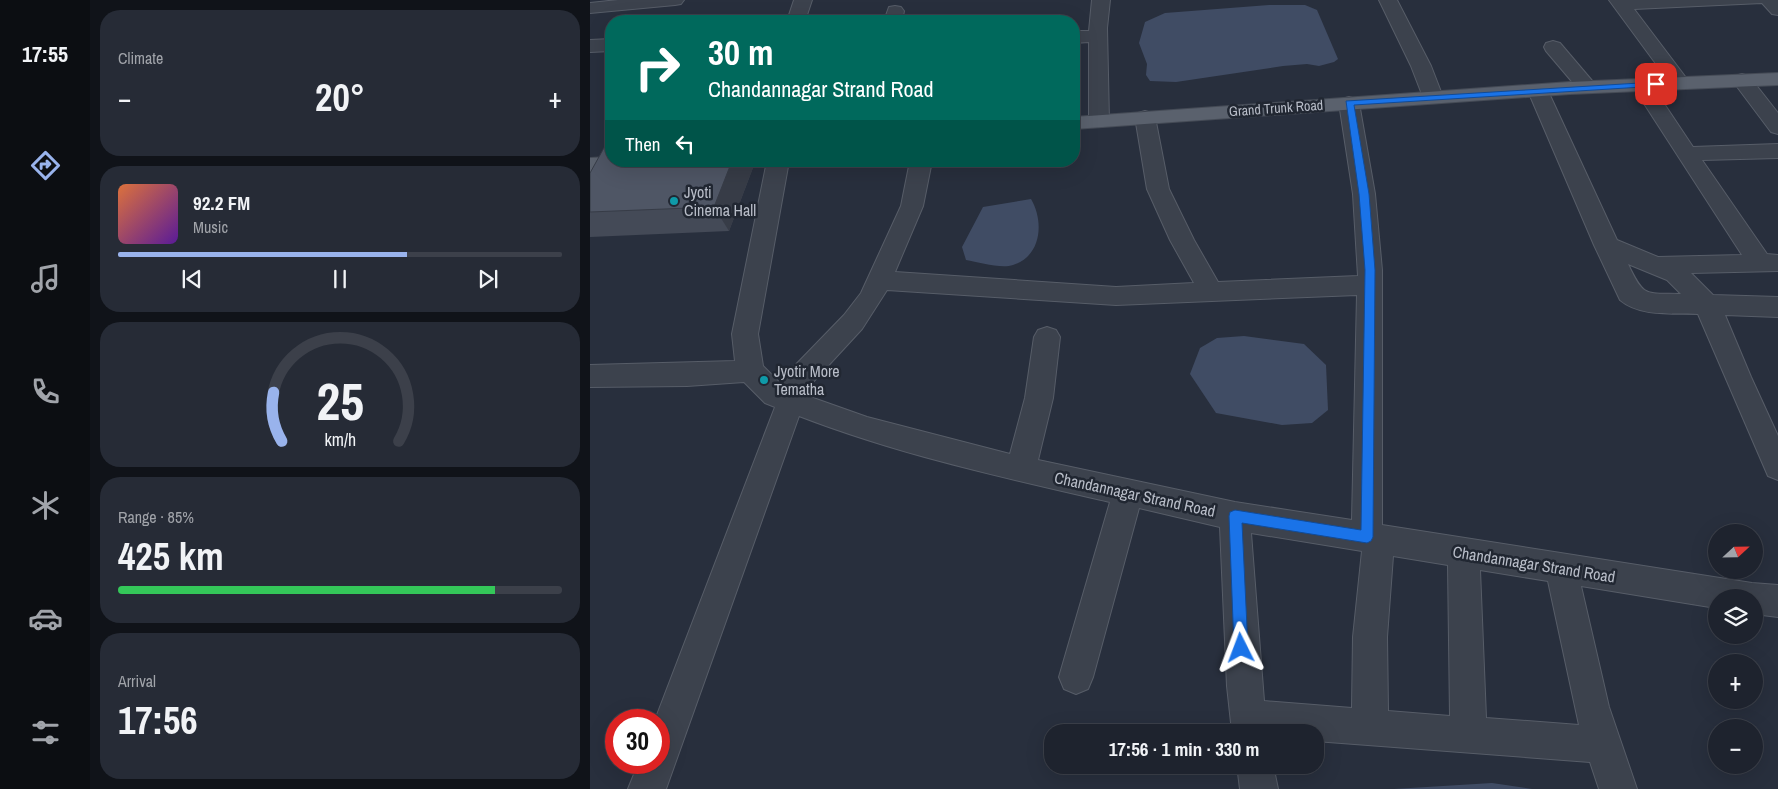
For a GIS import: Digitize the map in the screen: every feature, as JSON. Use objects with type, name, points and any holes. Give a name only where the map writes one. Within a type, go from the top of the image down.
[{"type":"main road","name":"Grand Trunk Road","points":[[1080,122],[1538,90],[1778,79]]},
{"type":"main road","points":[[590,165],[605,164]]},
{"type":"street","points":[[590,8],[594,0]]},
{"type":"street","points":[[590,8],[675,0]]},
{"type":"street","points":[[798,15],[802,0]]},
{"type":"street","points":[[1099,121],[1098,36],[1101,0]]},
{"type":"street","points":[[1388,0],[1421,66],[1433,97]]},
{"type":"street","points":[[1620,2],[1755,0]]},
{"type":"street","points":[[1768,0],[1778,10]]},
{"type":"street","points":[[1620,2],[1680,83]]},
{"type":"street","points":[[1080,37],[1098,36]]},
{"type":"street","points":[[590,46],[605,45]]},
{"type":"street","points":[[1553,46],[1587,88]]},
{"type":"street","points":[[1742,80],[1778,127]]},
{"type":"street","points":[[1642,85],[1686,154],[1770,264]]},
{"type":"street","points":[[1538,90],[1629,294],[1645,302],[1778,307]]},
{"type":"street","points":[[1349,103],[1364,194],[1370,285],[1373,538],[1370,728]]},
{"type":"street","points":[[1145,117],[1158,189],[1182,240],[1212,292]]},
{"type":"street","points":[[1686,154],[1778,151]]},
{"type":"street","points":[[610,188],[623,167]]},
{"type":"street","points":[[590,376],[687,376],[750,371],[745,334],[777,167]]},
{"type":"street","points":[[670,726],[786,399],[853,322],[870,297],[912,206],[920,167]]},
{"type":"street","points":[[1606,245],[1676,274],[1691,286],[1706,305],[1714,317],[1740,385],[1778,468]]},
{"type":"street","points":[[1657,265],[1770,264]]},
{"type":"street","points":[[878,280],[1099,295],[1370,285]]},
{"type":"street","points":[[1021,469],[1039,398],[1046,337]]},
{"type":"street","name":"Chandannagar Strand Road","points":[[750,371],[774,395],[865,429],[1021,469],[1235,516],[1708,591]]},
{"type":"street","points":[[1076,677],[1099,589],[1128,493]]},
{"type":"street","points":[[1235,516],[1240,630],[1249,724]]},
{"type":"street","points":[[1464,552],[1464,624],[1469,735]]},
{"type":"street","points":[[1561,568],[1584,679],[1602,745],[1618,789]]},
{"type":"street","points":[[1763,599],[1778,601]]},
{"type":"street","points":[[1324,727],[1370,728],[1602,745]]},
{"type":"street","points":[[647,789],[653,774]]},
{"type":"street","points":[[1256,774],[1259,789]]},
{"type":"water","points":[[1269,5],[1305,5],[1317,10],[1338,59],[1319,66],[1307,64],[1283,66],[1176,82],[1150,81],[1146,75],[1147,64],[1139,43],[1145,22],[1165,13]]},
{"type":"water","points":[[1031,199],[1038,217],[1039,227],[1035,246],[1030,254],[1023,260],[1008,266],[996,266],[966,260],[962,247],[983,207]]},
{"type":"water","points":[[1244,336],[1304,344],[1326,365],[1328,410],[1312,423],[1282,425],[1216,413],[1190,374],[1200,348],[1217,338]]},
{"type":"water","points":[[1492,783],[1532,789],[1394,789]]},
{"type":"building","points":[[605,146],[605,167],[730,167],[714,207],[590,212],[590,173]]},
{"type":"place","name":"Jyoti Cinema Hall","points":[[674,201]]},
{"type":"place","name":"Jyotir More Tematha","points":[[764,380]]},
{"type":"route","points":[[1241,648],[1235,516],[1367,537],[1371,316],[1370,270],[1364,194],[1349,103],[1656,84]]}]
